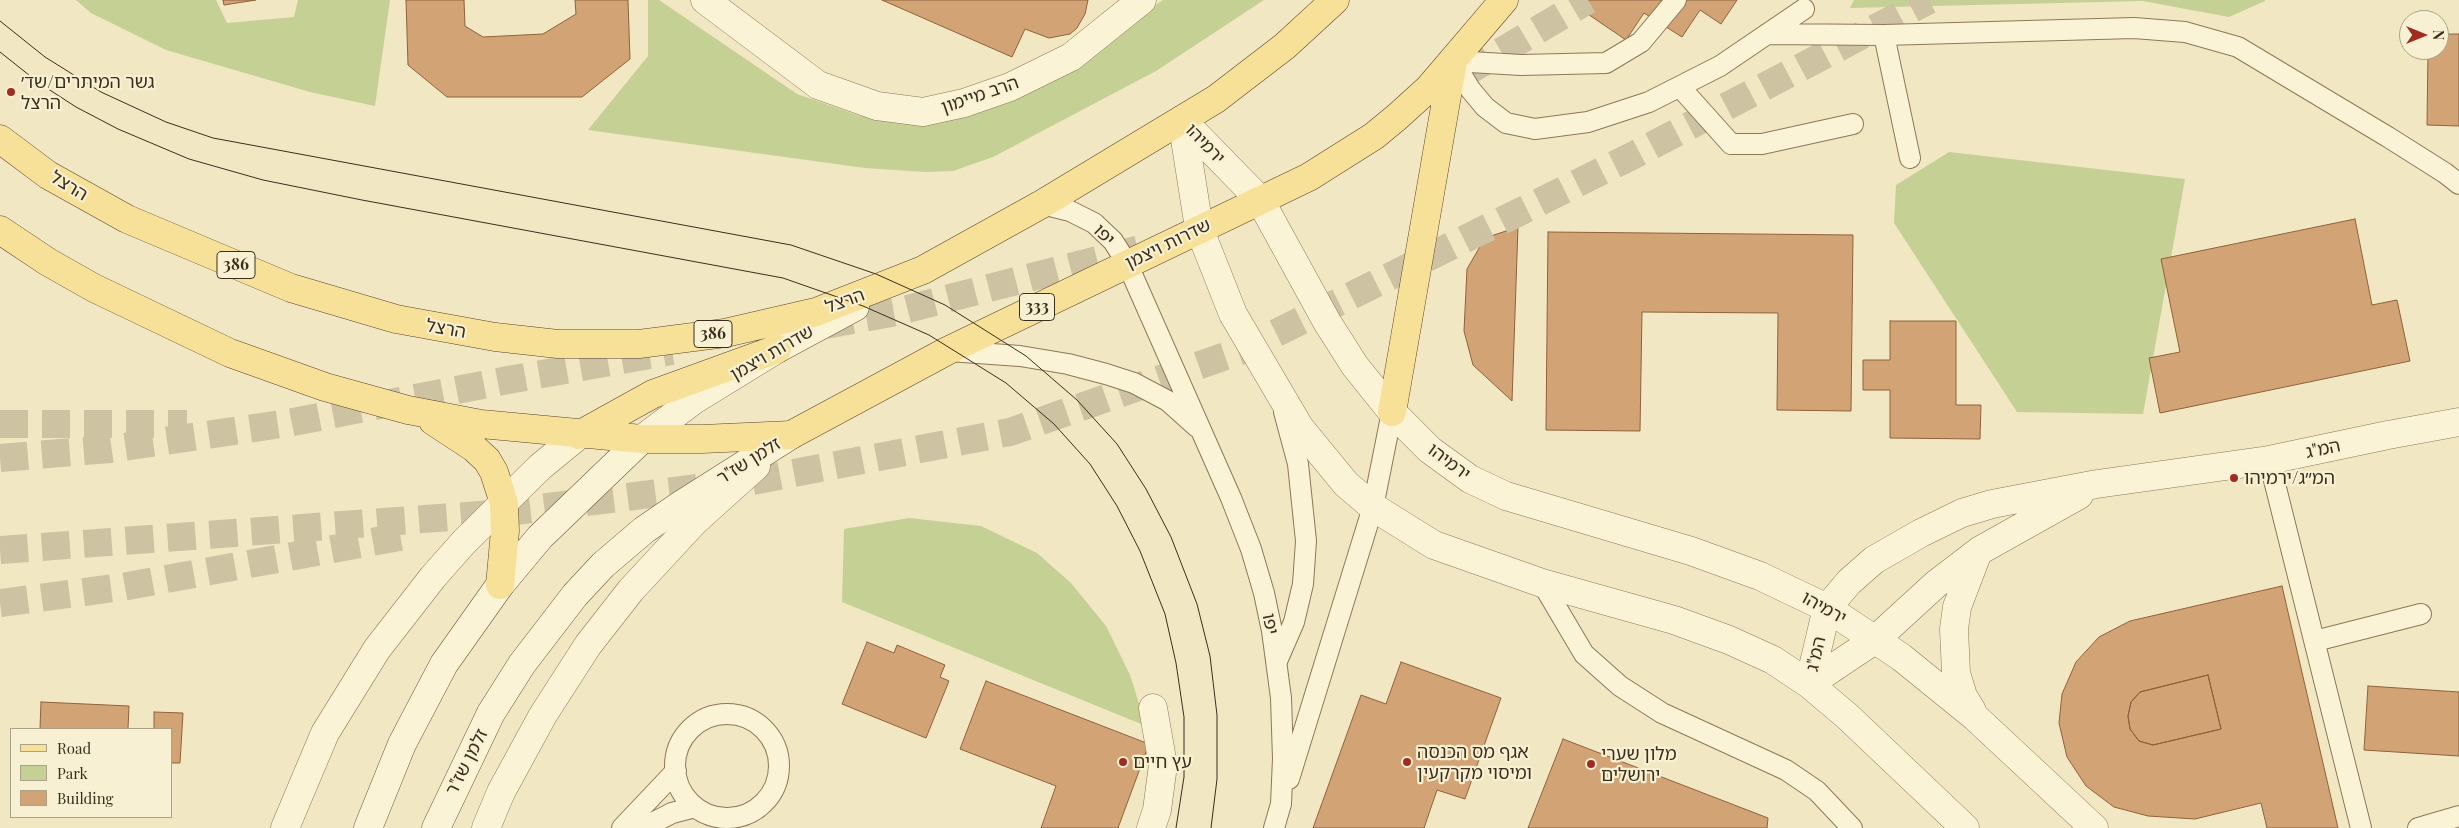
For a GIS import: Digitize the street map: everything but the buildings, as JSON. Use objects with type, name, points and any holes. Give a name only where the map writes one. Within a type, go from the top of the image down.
[{"type":"main road","name":"שדרות ויצמן","points":[[922,270],[1042,204],[1182,120],[1248,75],[1335,0]]},
{"type":"main road","name":"שדרות ויצמן","points":[[791,434],[947,350],[1309,177],[1374,136],[1429,88],[1504,0]]},
{"type":"main road","points":[[1392,412],[1453,61]]},
{"type":"main road","name":"הרצל","points":[[0,138],[48,175],[127,219],[291,288],[396,319],[495,337],[558,344],[600,345],[639,344],[692,338],[816,312],[922,270]]},
{"type":"main road","points":[[0,230],[48,262],[94,288],[212,345],[325,388],[408,410],[481,424],[579,435],[642,439],[702,439],[791,434]]},
{"type":"main road","points":[[579,435],[653,394],[777,349]]},
{"type":"main road","points":[[408,410],[432,420],[454,434],[487,460],[494,472],[504,504],[505,532],[500,585]]},
{"type":"street","name":"הרב מיימון","points":[[705,0],[818,86],[877,106],[923,112],[964,103],[1010,87],[1071,58],[1142,0]]},
{"type":"street","name":"ירמיהו","points":[[1182,120],[1260,200],[1327,322],[1355,366],[1392,412],[1430,450],[1462,474],[1506,496],[1691,550],[1760,576],[1826,608],[1876,639],[1975,717],[2094,828]]},
{"type":"street","name":"ירמיהו","points":[[1182,120],[1199,228],[1234,314],[1300,428],[1346,484],[1372,507],[1434,545],[1542,583],[1674,620],[1729,640],[1773,660],[1810,684],[1895,760],[1965,828]]},
{"type":"street","name":"שדרות ויצמן","points":[[642,439],[694,400],[777,349],[922,270]]},
{"type":"street","name":"המ\"ג","points":[[1810,684],[1826,608],[1849,582],[1874,560],[1921,533],[1962,513],[1992,504],[2098,484],[2269,460],[2388,434],[2459,422]]},
{"type":"street","name":"זלמן שז\"ר","points":[[436,828],[492,713],[522,664],[570,602],[603,564],[644,530],[791,434]]},
{"type":"street","name":"זלמן שז\"ר","points":[[486,828],[501,792],[543,715],[588,645],[631,590],[695,521],[791,434]]},
{"type":"street","points":[[285,828],[325,733],[377,649],[439,570],[464,542],[540,467],[579,435]]},
{"type":"street","points":[[368,828],[384,786],[424,700],[444,664],[500,585],[540,536],[642,439]]},
{"type":"street","name":"המ\"ג","points":[[1810,684],[1876,639],[1936,584],[1979,551],[2098,484]]},
{"type":"street","points":[[1975,717],[1960,688],[1953,647],[1957,607],[1979,551]]},
{"type":"street","points":[[1151,828],[1157,810],[1163,765],[1153,708]]},
{"type":"lane","points":[[1453,61],[1522,65],[1606,62],[1641,42],[1676,0]]},
{"type":"lane","points":[[1453,61],[1470,89],[1485,107],[1506,123],[1535,129],[1588,122],[1649,102],[1680,87],[1720,66],[1804,9]]},
{"type":"lane","points":[[1768,34],[1884,35],[2134,28],[2185,32],[2238,47],[2396,142],[2459,184]]},
{"type":"lane","points":[[1884,35],[1910,158]]},
{"type":"lane","points":[[1680,87],[1731,144],[1762,144],[1853,124]]},
{"type":"lane","name":"יפו","points":[[1042,204],[1070,211],[1094,223],[1113,241],[1127,263],[1232,498],[1264,593],[1277,662],[1281,698],[1283,759],[1281,804],[1274,828]]},
{"type":"lane","name":"יפו","points":[[947,350],[1020,356],[1068,364],[1106,374],[1134,383],[1168,402],[1202,431]]},
{"type":"lane","points":[[1277,662],[1296,613],[1303,584],[1306,541],[1298,464],[1281,398]]},
{"type":"lane","points":[[1281,804],[1372,507],[1392,412]]},
{"type":"lane","points":[[2269,460],[2361,828]]},
{"type":"lane","points":[[1542,583],[1584,654],[1620,686],[1662,713],[1786,770],[1817,791],[1852,828]]},
{"type":"lane","points":[[2315,641],[2421,614]]},
{"type":"lane","points":[[732,714],[747,718],[761,726],[772,739],[778,754],[780,770],[776,786],[767,800],[754,810],[740,817],[724,818],[709,815],[695,807],[685,797],[678,785],[676,771],[680,744],[688,732],[700,722],[715,715],[732,714]]},
{"type":"lane","points":[[622,828],[676,771]]},
{"type":"lane","points":[[643,828],[672,813],[695,807]]},
{"type":"lane","points":[[2418,828],[2459,816]]},
{"type":"green space","points":[[76,0],[216,0],[227,23],[294,17],[298,0],[390,0],[375,106],[310,92],[166,50],[91,13]]},
{"type":"green space","points":[[648,0],[659,0],[797,94],[860,116],[934,120],[1025,89],[1163,0],[1264,0],[1156,71],[993,157],[953,171],[925,172],[865,168],[588,130],[648,56]]},
{"type":"green space","points":[[1854,0],[2265,1],[2229,17],[2143,1],[1850,8]]},
{"type":"green space","points":[[1949,152],[2185,179],[2143,414],[2017,412],[1894,223],[1896,185]]},
{"type":"green space","points":[[909,518],[981,526],[1037,553],[1071,583],[1106,626],[1130,675],[1146,726],[842,602],[844,529]]},
{"type":"tunnel","points":[[1465,73],[1588,0]]},
{"type":"tunnel","points":[[0,550],[493,514],[752,481],[1010,432],[1240,351],[1636,154],[1929,0]]},
{"type":"tunnel","points":[[825,325],[896,312],[1148,247]]},
{"type":"tunnel","points":[[0,458],[110,449],[288,423],[508,380],[672,351]]},
{"type":"tunnel","points":[[0,424],[187,424]]},
{"type":"tunnel","points":[[0,603],[122,587],[410,535]]},
{"type":"tram line","points":[[0,21],[45,57],[101,92],[166,122],[213,138],[791,245],[876,274],[945,305],[1026,356],[1077,400],[1117,444],[1146,489],[1171,537],[1197,604],[1210,656],[1217,715],[1217,779],[1211,828]]},
{"type":"tram line","points":[[0,52],[39,83],[76,107],[118,129],[189,159],[263,180],[362,200],[783,278],[863,306],[929,335],[1006,383],[1054,424],[1090,464],[1117,506],[1140,551],[1165,614],[1176,663],[1184,717],[1184,777],[1176,828]]},
{"type":"place","name":"גשר המיתרים/שד׳ הרצל","points":[[11,92]]},
{"type":"place","name":"המ״ג/ירמיהו","points":[[2234,478]]},
{"type":"place","name":"עץ חיים","points":[[1123,762]]},
{"type":"place","name":"אגף מס הכנסה ומיסוי מקרקעין","points":[[1407,762]]},
{"type":"place","name":"מלון שערי ירושלים","points":[[1591,764]]}]
